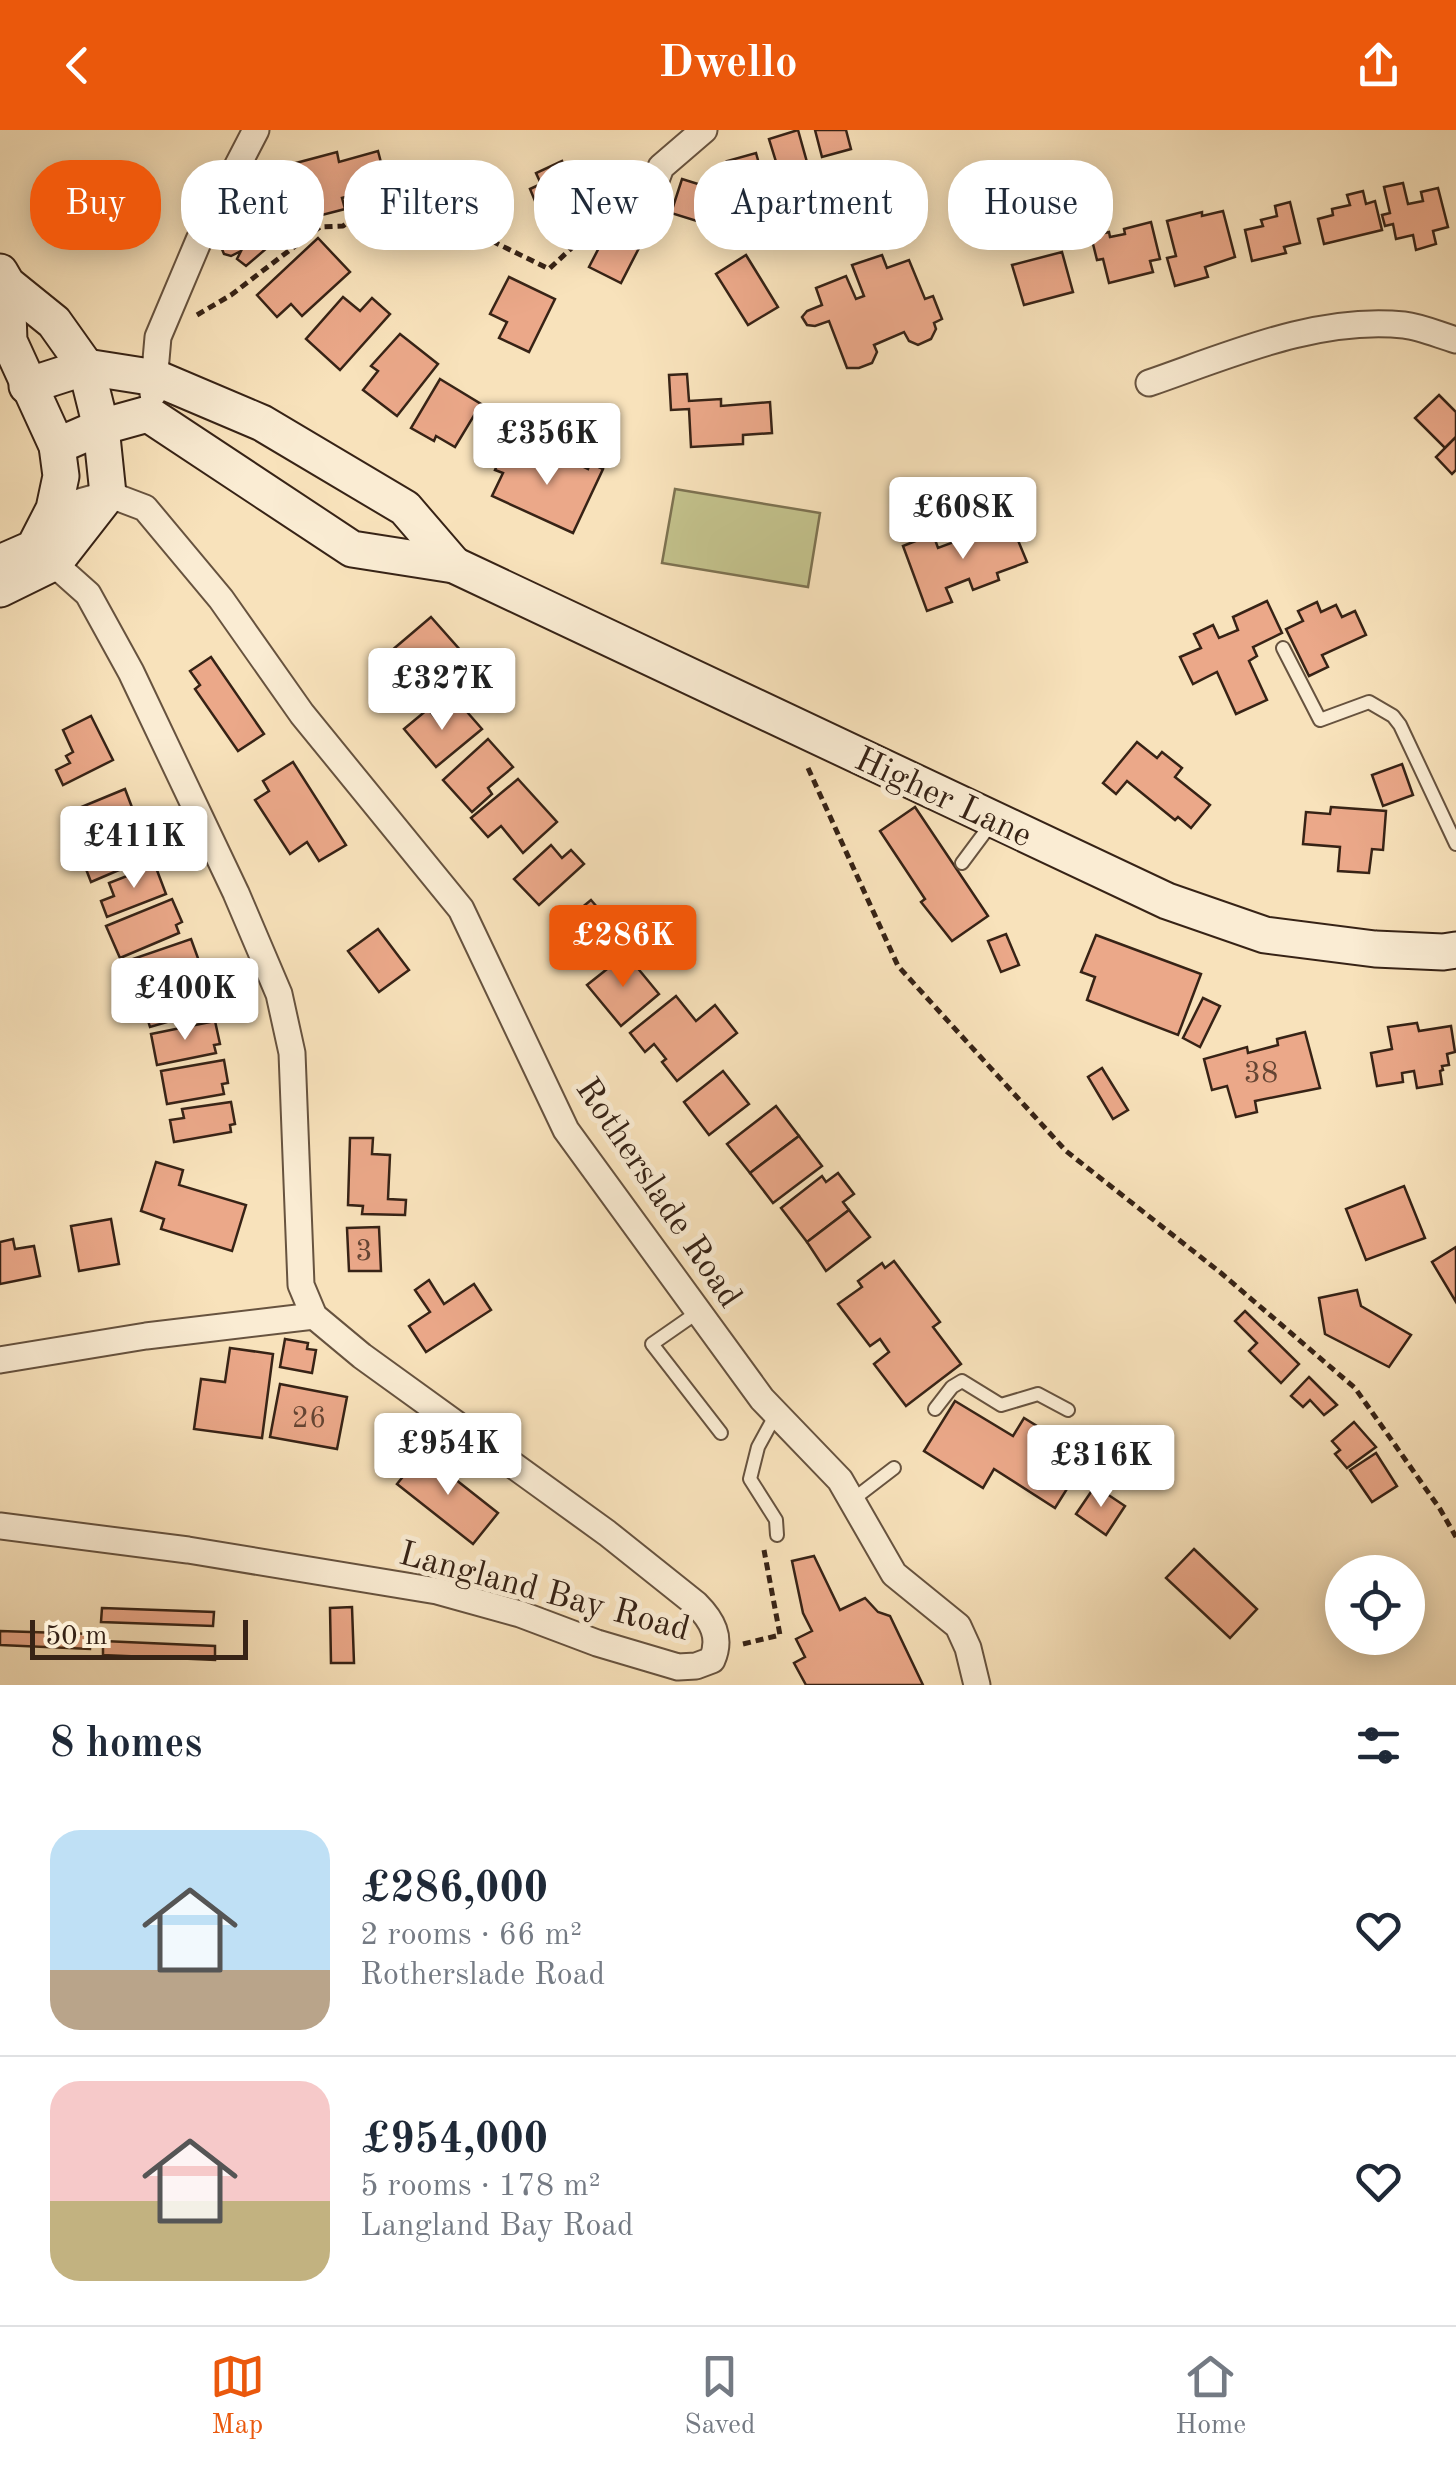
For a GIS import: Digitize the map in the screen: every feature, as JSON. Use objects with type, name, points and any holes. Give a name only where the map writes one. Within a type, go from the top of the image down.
[{"type":"street","points":[[56,446],[100,427],[148,414],[156,378],[158,338],[199,240],[256,130]]},
{"type":"street","points":[[669,160],[704,130]]},
{"type":"street","points":[[3,278],[54,322],[86,367],[100,427],[108,494]]},
{"type":"street","points":[[3,278],[9,341],[56,446],[60,476],[44,555]]},
{"type":"street","points":[[1149,383],[1258,346],[1334,326],[1405,325],[1456,340]]},
{"type":"street","name":"Higher Lane","points":[[28,386],[86,367],[156,378],[262,423],[405,508],[454,565]]},
{"type":"street","name":"Higher Lane","points":[[148,414],[352,549],[454,565],[1167,900],[1265,935],[1375,949],[1456,950]]},
{"type":"street","points":[[54,509],[108,494]]},
{"type":"street","points":[[0,589],[44,555],[108,494]]},
{"type":"street","name":"Rotherslade Road","points":[[108,494],[144,508],[221,599],[302,714],[462,909],[566,1130],[776,1414],[840,1480],[894,1574],[958,1626],[977,1685]]},
{"type":"street","points":[[0,563],[44,555]]},
{"type":"street","points":[[0,1360],[146,1336],[314,1316],[301,1284],[292,1053],[279,994],[236,892],[131,672],[88,594],[44,555]]},
{"type":"street","name":"Langland Bay Road","points":[[0,1526],[188,1550],[437,1591],[520,1614],[597,1643],[678,1667],[712,1660],[716,1634],[709,1617],[696,1604],[607,1533],[362,1356],[314,1316]]},
{"type":"lane","points":[[1284,648],[1320,720],[1369,702],[1393,716],[1456,844]]},
{"type":"lane","points":[[962,862],[994,820]]},
{"type":"lane","points":[[698,1312],[652,1344],[721,1432]]},
{"type":"lane","points":[[936,1409],[952,1387],[962,1381],[1001,1405],[1038,1394],[1068,1410]]},
{"type":"lane","points":[[776,1414],[758,1447],[750,1479],[776,1520],[777,1535]]},
{"type":"lane","points":[[851,1502],[894,1468]]},
{"type":"path","points":[[158,338],[231,295],[320,227],[343,226],[378,200],[494,242],[549,269],[570,250]]},
{"type":"path","points":[[810,773],[898,966],[1066,1151],[1220,1273],[1354,1388],[1440,1509],[1456,1538]]},
{"type":"path","points":[[716,1650],[780,1635],[761,1537]]},
{"type":"shaded area","points":[[675,489],[820,513],[808,587],[662,563]]},
{"type":"building","points":[[798,130],[806,160],[776,160],[769,139]]},
{"type":"building","points":[[815,130],[846,130],[851,149],[822,157]]},
{"type":"building","points":[[378,151],[380,160],[346,160]]},
{"type":"building","points":[[337,152],[339,162],[344,161],[344,209],[324,214],[324,160],[307,160]]},
{"type":"building","points":[[756,153],[758,160],[731,160]]},
{"type":"building","points":[[682,179],[694,183],[694,220],[674,214]]},
{"type":"building","points":[[1403,183],[1408,204],[1423,201],[1421,192],[1438,188],[1448,227],[1433,231],[1436,244],[1416,250],[1413,235],[1396,239],[1393,224],[1385,226],[1382,215],[1390,213],[1384,187]]},
{"type":"building","points":[[1363,191],[1366,204],[1375,201],[1382,230],[1324,244],[1318,219],[1333,215],[1332,209],[1350,205],[1347,195]]},
{"type":"building","points":[[1290,202],[1300,243],[1284,247],[1286,253],[1252,261],[1245,230],[1263,226],[1261,220],[1277,216],[1275,206]]},
{"type":"building","points":[[1223,211],[1235,257],[1205,267],[1208,277],[1175,286],[1167,258],[1176,256],[1167,221]]},
{"type":"building","points":[[1151,222],[1160,259],[1150,261],[1153,272],[1109,283],[1103,259],[1097,260],[1094,250],[1113,250],[1113,236],[1125,234],[1124,229]]},
{"type":"building","points":[[324,244],[350,272],[302,316],[291,304],[277,317],[257,295],[305,250],[324,250]]},
{"type":"building","points":[[222,250],[265,250],[246,266],[237,259],[241,251],[231,256]]},
{"type":"building","points":[[598,250],[638,250],[621,283],[589,267]]},
{"type":"building","points":[[1062,252],[1073,292],[1024,305],[1012,265]]},
{"type":"building","points":[[746,255],[778,307],[748,325],[716,274]]},
{"type":"building","points":[[882,255],[887,268],[909,260],[925,299],[933,296],[942,319],[934,323],[936,329],[931,339],[918,345],[909,341],[904,332],[874,345],[877,352],[872,363],[847,368],[829,321],[807,325],[802,317],[822,305],[816,288],[846,276],[856,299],[864,296],[852,265]]},
{"type":"building","points":[[509,277],[555,299],[529,352],[499,338],[507,322],[490,314]]},
{"type":"building","points":[[343,297],[360,311],[372,298],[390,314],[340,370],[306,339]]},
{"type":"building","points":[[400,334],[438,364],[397,416],[363,390],[378,371],[371,366]]},
{"type":"building","points":[[687,374],[689,401],[721,399],[721,406],[770,402],[772,433],[743,435],[743,444],[691,447],[689,409],[671,410],[669,375]]},
{"type":"building","points":[[440,379],[481,404],[455,447],[411,428]]},
{"type":"building","points":[[1439,395],[1456,412],[1456,437],[1445,448],[1415,418]]},
{"type":"building","points":[[1456,437],[1456,470],[1452,474],[1436,457]]},
{"type":"building","points":[[514,449],[554,467],[559,455],[588,469],[590,463],[603,469],[573,533],[492,496],[503,473],[495,470],[501,456],[509,459]]},
{"type":"building","points":[[1010,521],[1027,562],[997,573],[999,580],[973,590],[969,579],[946,588],[952,602],[927,611],[903,546],[933,534],[938,548]]},
{"type":"building","points":[[1267,601],[1282,633],[1253,647],[1257,656],[1249,661],[1267,700],[1236,714],[1217,672],[1193,684],[1180,657],[1201,648],[1194,634],[1213,625],[1219,638],[1238,630],[1233,617]]},
{"type":"building","points":[[1317,602],[1321,612],[1336,605],[1342,617],[1355,611],[1366,635],[1322,655],[1328,667],[1309,676],[1286,629],[1303,621],[1298,611]]},
{"type":"building","points":[[431,617],[461,651],[408,698],[377,663]]},
{"type":"building","points":[[211,657],[264,734],[238,751],[195,689],[200,685],[190,671]]},
{"type":"building","points":[[461,705],[482,729],[436,767],[404,729],[428,709],[436,719],[443,712],[447,717]]},
{"type":"building","points":[[91,716],[113,760],[63,785],[56,770],[70,763],[66,756],[73,752],[63,730]]},
{"type":"building","points":[[488,739],[513,767],[488,788],[492,794],[472,812],[443,780]]},
{"type":"building","points":[[1137,742],[1157,758],[1162,752],[1182,768],[1175,777],[1210,805],[1191,828],[1178,817],[1175,820],[1127,781],[1116,794],[1103,783]]},
{"type":"building","points":[[293,762],[346,845],[319,861],[307,842],[290,854],[255,800],[269,791],[263,781]]},
{"type":"building","points":[[1402,764],[1413,795],[1383,806],[1372,775]]},
{"type":"building","points":[[518,779],[557,822],[523,853],[501,826],[488,837],[471,818]]},
{"type":"building","points":[[125,789],[133,810],[127,813],[130,821],[75,843],[69,827],[84,821],[79,808]]},
{"type":"building","points":[[915,807],[988,916],[952,941],[921,902],[925,899],[880,831]]},
{"type":"building","points":[[1331,807],[1386,811],[1383,850],[1372,849],[1369,873],[1338,871],[1340,847],[1303,844],[1306,812],[1330,814]]},
{"type":"building","points":[[140,826],[149,848],[144,850],[147,858],[91,882],[84,864],[98,858],[93,846]]},
{"type":"building","points":[[551,845],[562,858],[571,850],[584,864],[539,905],[514,879]]},
{"type":"building","points":[[155,865],[166,894],[107,917],[101,901],[114,896],[109,883]]},
{"type":"building","points":[[172,899],[182,922],[176,925],[179,933],[120,958],[106,926]]},
{"type":"building","points":[[591,900],[617,930],[577,963],[552,932]]},
{"type":"building","points":[[378,929],[409,970],[379,992],[348,951]]},
{"type":"building","points":[[1006,934],[1019,965],[1001,972],[988,941]]},
{"type":"building","points":[[1096,935],[1201,974],[1178,1035],[1087,1000],[1095,977],[1081,972]]},
{"type":"building","points":[[191,939],[199,961],[190,964],[192,972],[137,991],[127,961]]},
{"type":"building","points":[[626,954],[659,994],[621,1026],[587,985]]},
{"type":"building","points":[[206,978],[212,1002],[203,1004],[205,1011],[150,1027],[145,1011],[132,1010],[133,998]]},
{"type":"building","points":[[676,996],[696,1021],[715,1005],[737,1033],[677,1081],[654,1044],[645,1052],[630,1033]]},
{"type":"building","points":[[1203,998],[1220,1006],[1200,1047],[1183,1038]]},
{"type":"building","points":[[215,1021],[220,1044],[214,1045],[216,1053],[157,1065],[151,1034]]},
{"type":"building","points":[[1417,1023],[1419,1031],[1451,1026],[1455,1052],[1447,1054],[1449,1065],[1442,1066],[1442,1084],[1417,1088],[1414,1071],[1402,1073],[1403,1082],[1377,1086],[1371,1053],[1392,1049],[1388,1027]]},
{"type":"building","points":[[1305,1032],[1320,1088],[1255,1101],[1257,1112],[1236,1117],[1227,1086],[1212,1090],[1204,1059],[1247,1047],[1248,1053],[1278,1045],[1277,1039]]},
{"type":"building","points":[[224,1060],[228,1083],[222,1084],[224,1094],[167,1104],[161,1071]]},
{"type":"building","points":[[1102,1068],[1128,1110],[1113,1119],[1088,1077]]},
{"type":"building","points":[[723,1071],[749,1104],[709,1135],[684,1102]]},
{"type":"building","points":[[231,1102],[235,1124],[230,1125],[231,1132],[174,1142],[170,1120],[184,1118],[182,1109]]},
{"type":"building","points":[[776,1106],[799,1136],[750,1173],[727,1144]]},
{"type":"building","points":[[799,1136],[822,1166],[773,1203],[750,1173]]},
{"type":"building","points":[[350,1138],[373,1138],[372,1154],[390,1155],[388,1199],[406,1200],[405,1215],[362,1214],[363,1206],[348,1205]]},
{"type":"building","points":[[156,1162],[183,1170],[179,1185],[246,1205],[232,1251],[161,1229],[164,1219],[141,1211]]},
{"type":"building","points":[[838,1173],[854,1194],[843,1202],[849,1210],[807,1242],[781,1208],[822,1176],[826,1182]]},
{"type":"building","points":[[1404,1186],[1425,1238],[1366,1260],[1346,1209]]},
{"type":"building","points":[[849,1210],[870,1237],[826,1271],[807,1242]]},
{"type":"building","points":[[111,1219],[119,1264],[79,1271],[71,1226]]},
{"type":"building","points":[[379,1227],[381,1271],[349,1271],[347,1228]]},
{"type":"building","points":[[13,1239],[15,1249],[34,1246],[40,1276],[0,1284],[0,1242]]},
{"type":"building","points":[[1456,1247],[1456,1302],[1432,1262]]},
{"type":"building","points":[[894,1261],[940,1322],[933,1327],[961,1364],[906,1406],[874,1364],[889,1352],[880,1339],[870,1346],[838,1304],[862,1287],[858,1281],[882,1263],[885,1268]]},
{"type":"building","points":[[429,1280],[444,1304],[474,1284],[491,1310],[426,1352],[409,1326],[430,1312],[415,1290]]},
{"type":"building","points":[[1357,1290],[1361,1306],[1411,1335],[1389,1367],[1325,1334],[1319,1298]]},
{"type":"building","points":[[1245,1311],[1299,1364],[1281,1383],[1249,1351],[1257,1343],[1235,1321]]},
{"type":"building","points":[[285,1339],[308,1343],[307,1349],[316,1350],[312,1373],[280,1367]]},
{"type":"building","points":[[230,1348],[273,1354],[262,1438],[194,1429],[201,1379],[225,1382]]},
{"type":"building","points":[[1309,1377],[1337,1405],[1324,1415],[1310,1400],[1303,1407],[1291,1396]]},
{"type":"building","points":[[280,1384],[347,1397],[337,1449],[270,1437]]},
{"type":"building","points":[[955,1401],[1013,1436],[1024,1418],[1087,1457],[1055,1508],[994,1469],[983,1488],[924,1451]]},
{"type":"building","points":[[1354,1422],[1376,1447],[1347,1468],[1335,1454],[1340,1450],[1332,1441]]},
{"type":"building","points":[[422,1453],[498,1513],[473,1544],[397,1484]]},
{"type":"building","points":[[1376,1453],[1397,1486],[1372,1502],[1350,1470]]},
{"type":"building","points":[[1095,1486],[1125,1506],[1106,1535],[1076,1514]]},
{"type":"building","points":[[1194,1549],[1257,1609],[1230,1638],[1166,1578]]},
{"type":"building","points":[[814,1556],[840,1610],[865,1598],[878,1612],[890,1616],[923,1685],[806,1685],[794,1663],[805,1657],[796,1639],[812,1631],[803,1613],[792,1561]]},
{"type":"building","points":[[352,1607],[354,1663],[331,1663],[330,1608]]},
{"type":"building","points":[[102,1608],[214,1612],[213,1626],[101,1622]]},
{"type":"building","points":[[0,1631],[91,1634],[90,1649],[0,1645]]},
{"type":"building","points":[[103,1641],[215,1646],[215,1660],[103,1655]]}]
